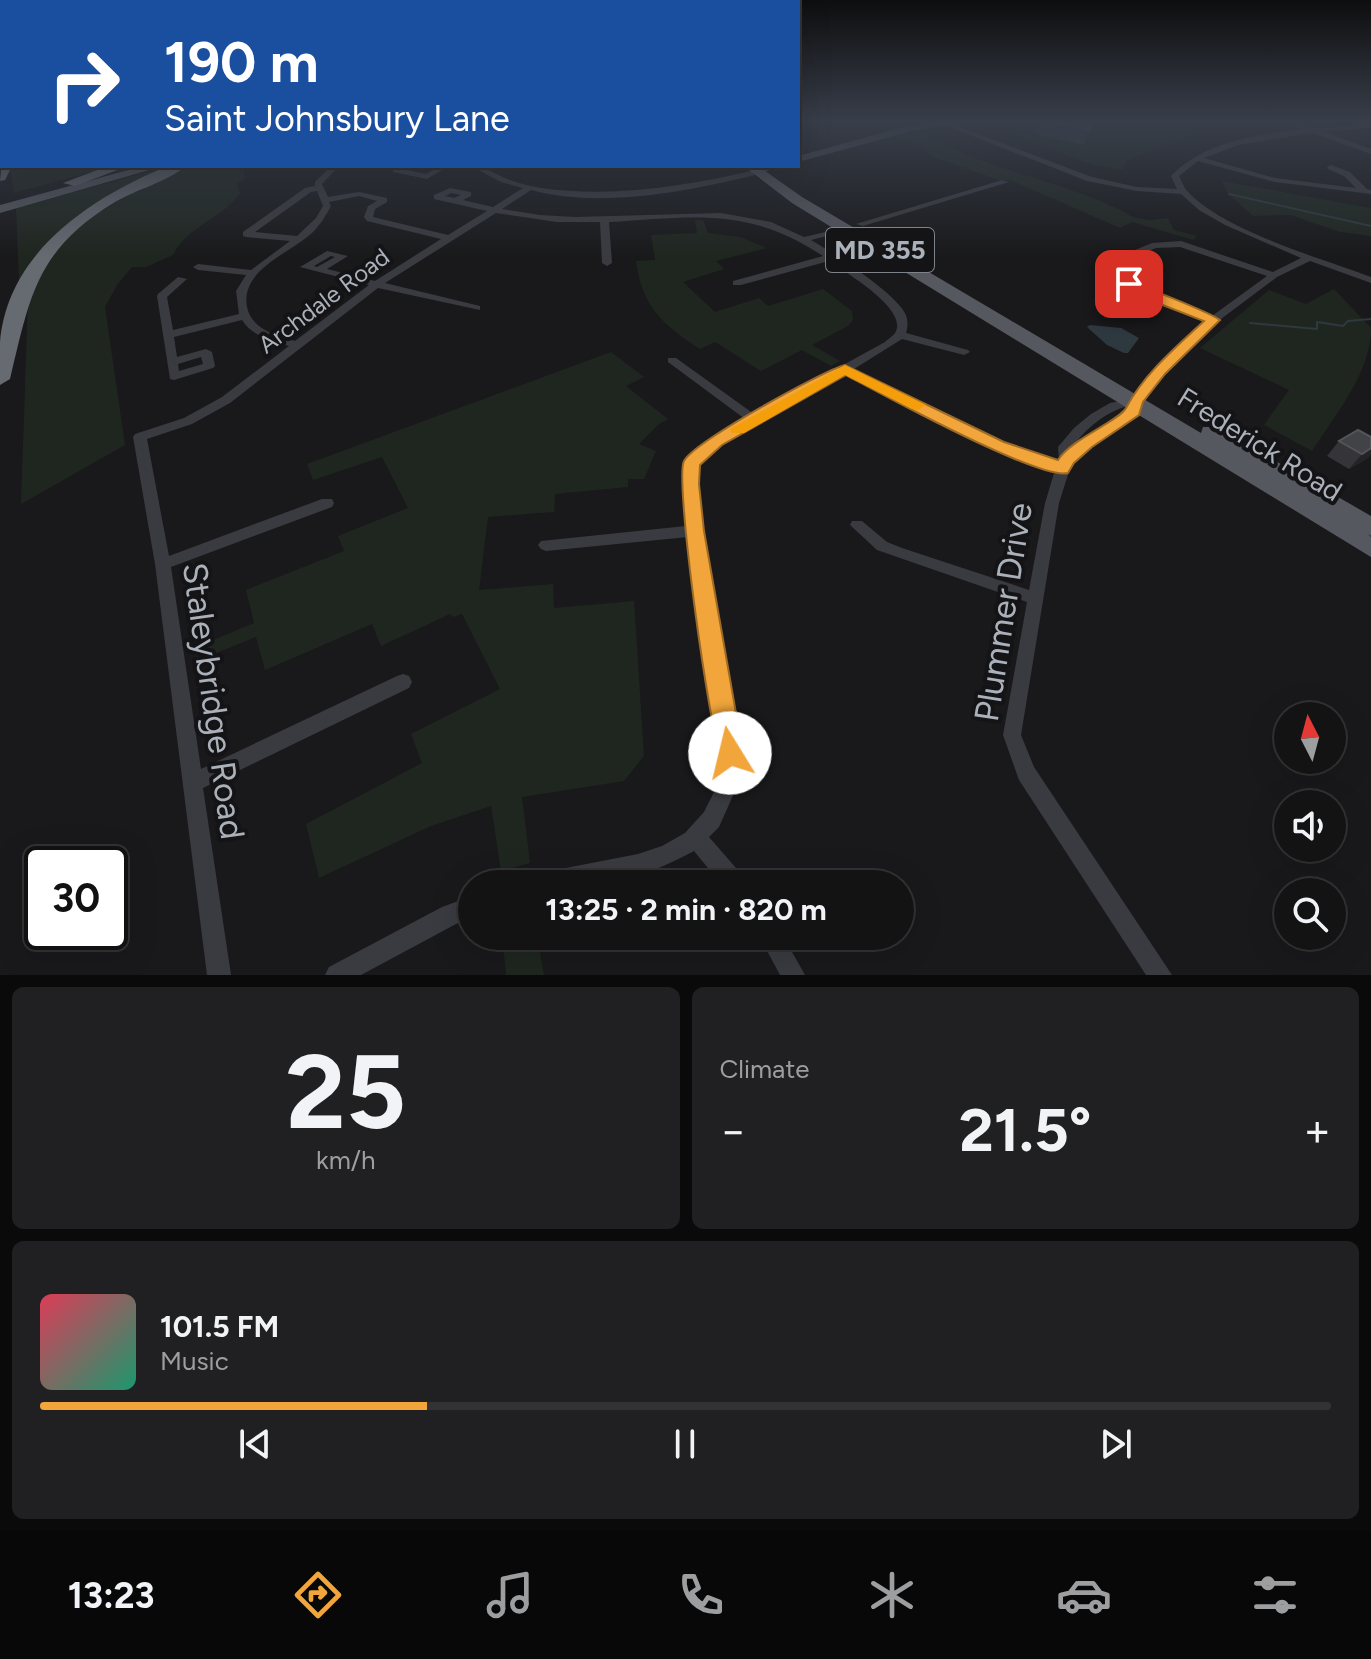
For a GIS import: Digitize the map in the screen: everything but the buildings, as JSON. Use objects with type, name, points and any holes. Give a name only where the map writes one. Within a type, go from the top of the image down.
[{"type":"highway","points":[[70,183],[115,168]]},
{"type":"highway","points":[[0,379],[23,293],[31,275],[52,247],[71,226],[97,207],[175,168]]},
{"type":"main road","points":[[0,202],[127,168]]},
{"type":"main road","points":[[0,209],[150,168]]},
{"type":"main road","name":"Frederick Road","points":[[765,168],[852,226],[1138,397],[1371,527]]},
{"type":"main road","name":"Frederick Road","points":[[1138,397],[1371,548]]},
{"type":"street","points":[[296,345],[253,328],[243,316],[241,291],[252,273],[316,226],[327,206],[319,188],[320,178],[332,168]]},
{"type":"street","points":[[400,168],[396,170],[427,177],[440,169],[436,168]]},
{"type":"street","points":[[479,168],[501,180],[529,188],[631,193],[689,187],[760,168]]},
{"type":"street","points":[[1061,168],[1090,179],[1137,189],[1184,192]]},
{"type":"street","points":[[1181,168],[1175,182],[1184,192],[1234,227],[1371,280]]},
{"type":"street","points":[[1230,168],[1275,180],[1368,192]]},
{"type":"street","points":[[1332,168],[1347,174],[1368,192]]},
{"type":"street","points":[[802,240],[1005,182]]},
{"type":"street","points":[[300,239],[246,234],[308,190],[319,188]]},
{"type":"street","name":"Archdale Road","points":[[140,437],[209,410],[374,286],[529,188]]},
{"type":"street","points":[[325,200],[359,194],[384,200],[371,208],[370,219],[447,238]]},
{"type":"street","points":[[456,201],[552,219],[727,216],[771,225],[802,240],[896,307],[902,320],[900,335]]},
{"type":"street","points":[[604,220],[607,263]]},
{"type":"street","points":[[1213,320],[1141,292],[1122,278],[1121,259],[1155,245],[1181,244],[1274,275]]},
{"type":"street","points":[[845,369],[998,446],[1065,464],[1133,411],[1138,397],[1213,320],[1274,275],[1310,257]]},
{"type":"street","points":[[737,283],[828,258]]},
{"type":"street","points":[[198,267],[252,273]]},
{"type":"street","points":[[319,270],[374,286],[476,308]]},
{"type":"street","points":[[172,362],[162,296],[182,279]]},
{"type":"street","points":[[168,335],[243,316]]},
{"type":"street","points":[[606,870],[657,859],[697,838],[722,801],[730,778],[730,753],[694,531],[690,484],[692,463],[716,441],[900,335],[964,352]]},
{"type":"street","points":[[672,360],[754,420]]},
{"type":"street","name":"Staleybridge Road","points":[[140,437],[163,564],[219,975]]},
{"type":"street","name":"Plummer Drive","points":[[1065,464],[1052,503],[1012,735],[1016,753],[1026,773],[1160,975]]},
{"type":"street","points":[[163,564],[327,503]]},
{"type":"street","points":[[857,525],[882,546],[1034,598]]},
{"type":"street","points":[[546,545],[694,531]]},
{"type":"street","points":[[194,782],[403,682]]},
{"type":"street","points":[[697,838],[723,870]]},
{"type":"street","points":[[337,975],[458,912]]},
{"type":"street","points":[[778,950],[793,975]]},
{"type":"shaded area","points":[[10,168],[106,168],[14,193]]},
{"type":"shaded area","points":[[162,168],[79,214],[42,249],[19,281],[16,208]]},
{"type":"shaded area","points":[[180,168],[243,168],[245,178],[237,184],[240,194],[189,235],[173,255],[146,267],[132,267],[105,307],[125,445],[21,504],[28,300],[41,274],[73,233],[112,203]]},
{"type":"shaded area","points":[[963,168],[1003,168],[1080,193],[1133,217],[1149,220],[1168,218],[1174,230],[1197,236],[1193,240],[1132,222],[1120,228],[1010,180],[999,180]]},
{"type":"shaded area","points":[[1222,181],[1371,208],[1371,236],[1340,232],[1291,215],[1253,216],[1228,194]]},
{"type":"shaded area","points":[[695,220],[703,220],[708,233],[740,237],[767,248],[716,261],[724,269],[683,282],[715,312],[759,298],[768,306],[823,289],[852,311],[853,320],[848,326],[812,345],[840,361],[831,366],[802,350],[761,371],[715,342],[700,349],[665,323],[643,291],[636,261],[655,260],[651,235],[697,233]]},
{"type":"shaded area","points":[[1334,289],[1371,328],[1369,345],[1359,377],[1312,451],[1264,425],[1289,390],[1200,348],[1269,290],[1306,304]]},
{"type":"shaded area","points":[[1087,327],[1121,328],[1139,338],[1128,353],[1124,353],[1107,345]]},
{"type":"shaded area","points":[[611,352],[644,377],[626,386],[668,419],[639,444],[656,451],[644,479],[628,479],[628,487],[555,494],[554,512],[488,517],[479,590],[553,584],[554,608],[634,601],[644,756],[624,781],[522,797],[530,863],[501,870],[491,806],[431,826],[319,878],[306,824],[422,763],[411,734],[500,689],[462,614],[453,617],[450,614],[381,646],[372,624],[265,670],[256,637],[196,661],[194,648],[254,623],[246,590],[344,551],[338,536],[408,508],[382,457],[313,480],[307,464]]},
{"type":"shaded area","points":[[503,950],[540,950],[544,975],[506,975]]},
{"type":"waterway","points":[[1229,194],[1371,226]]},
{"type":"waterway","points":[[1250,323],[1317,329],[1317,322],[1343,326],[1348,321],[1371,319]]},
{"type":"slow traffic","points":[[738,429],[845,369],[884,391],[918,405]]},
{"type":"route","points":[[730,753],[694,531],[689,471],[697,456],[716,441],[845,369],[998,446],[1062,468],[1067,459],[1086,443],[1133,411],[1135,402],[1160,371],[1213,320],[1141,292],[1129,284]]}]
